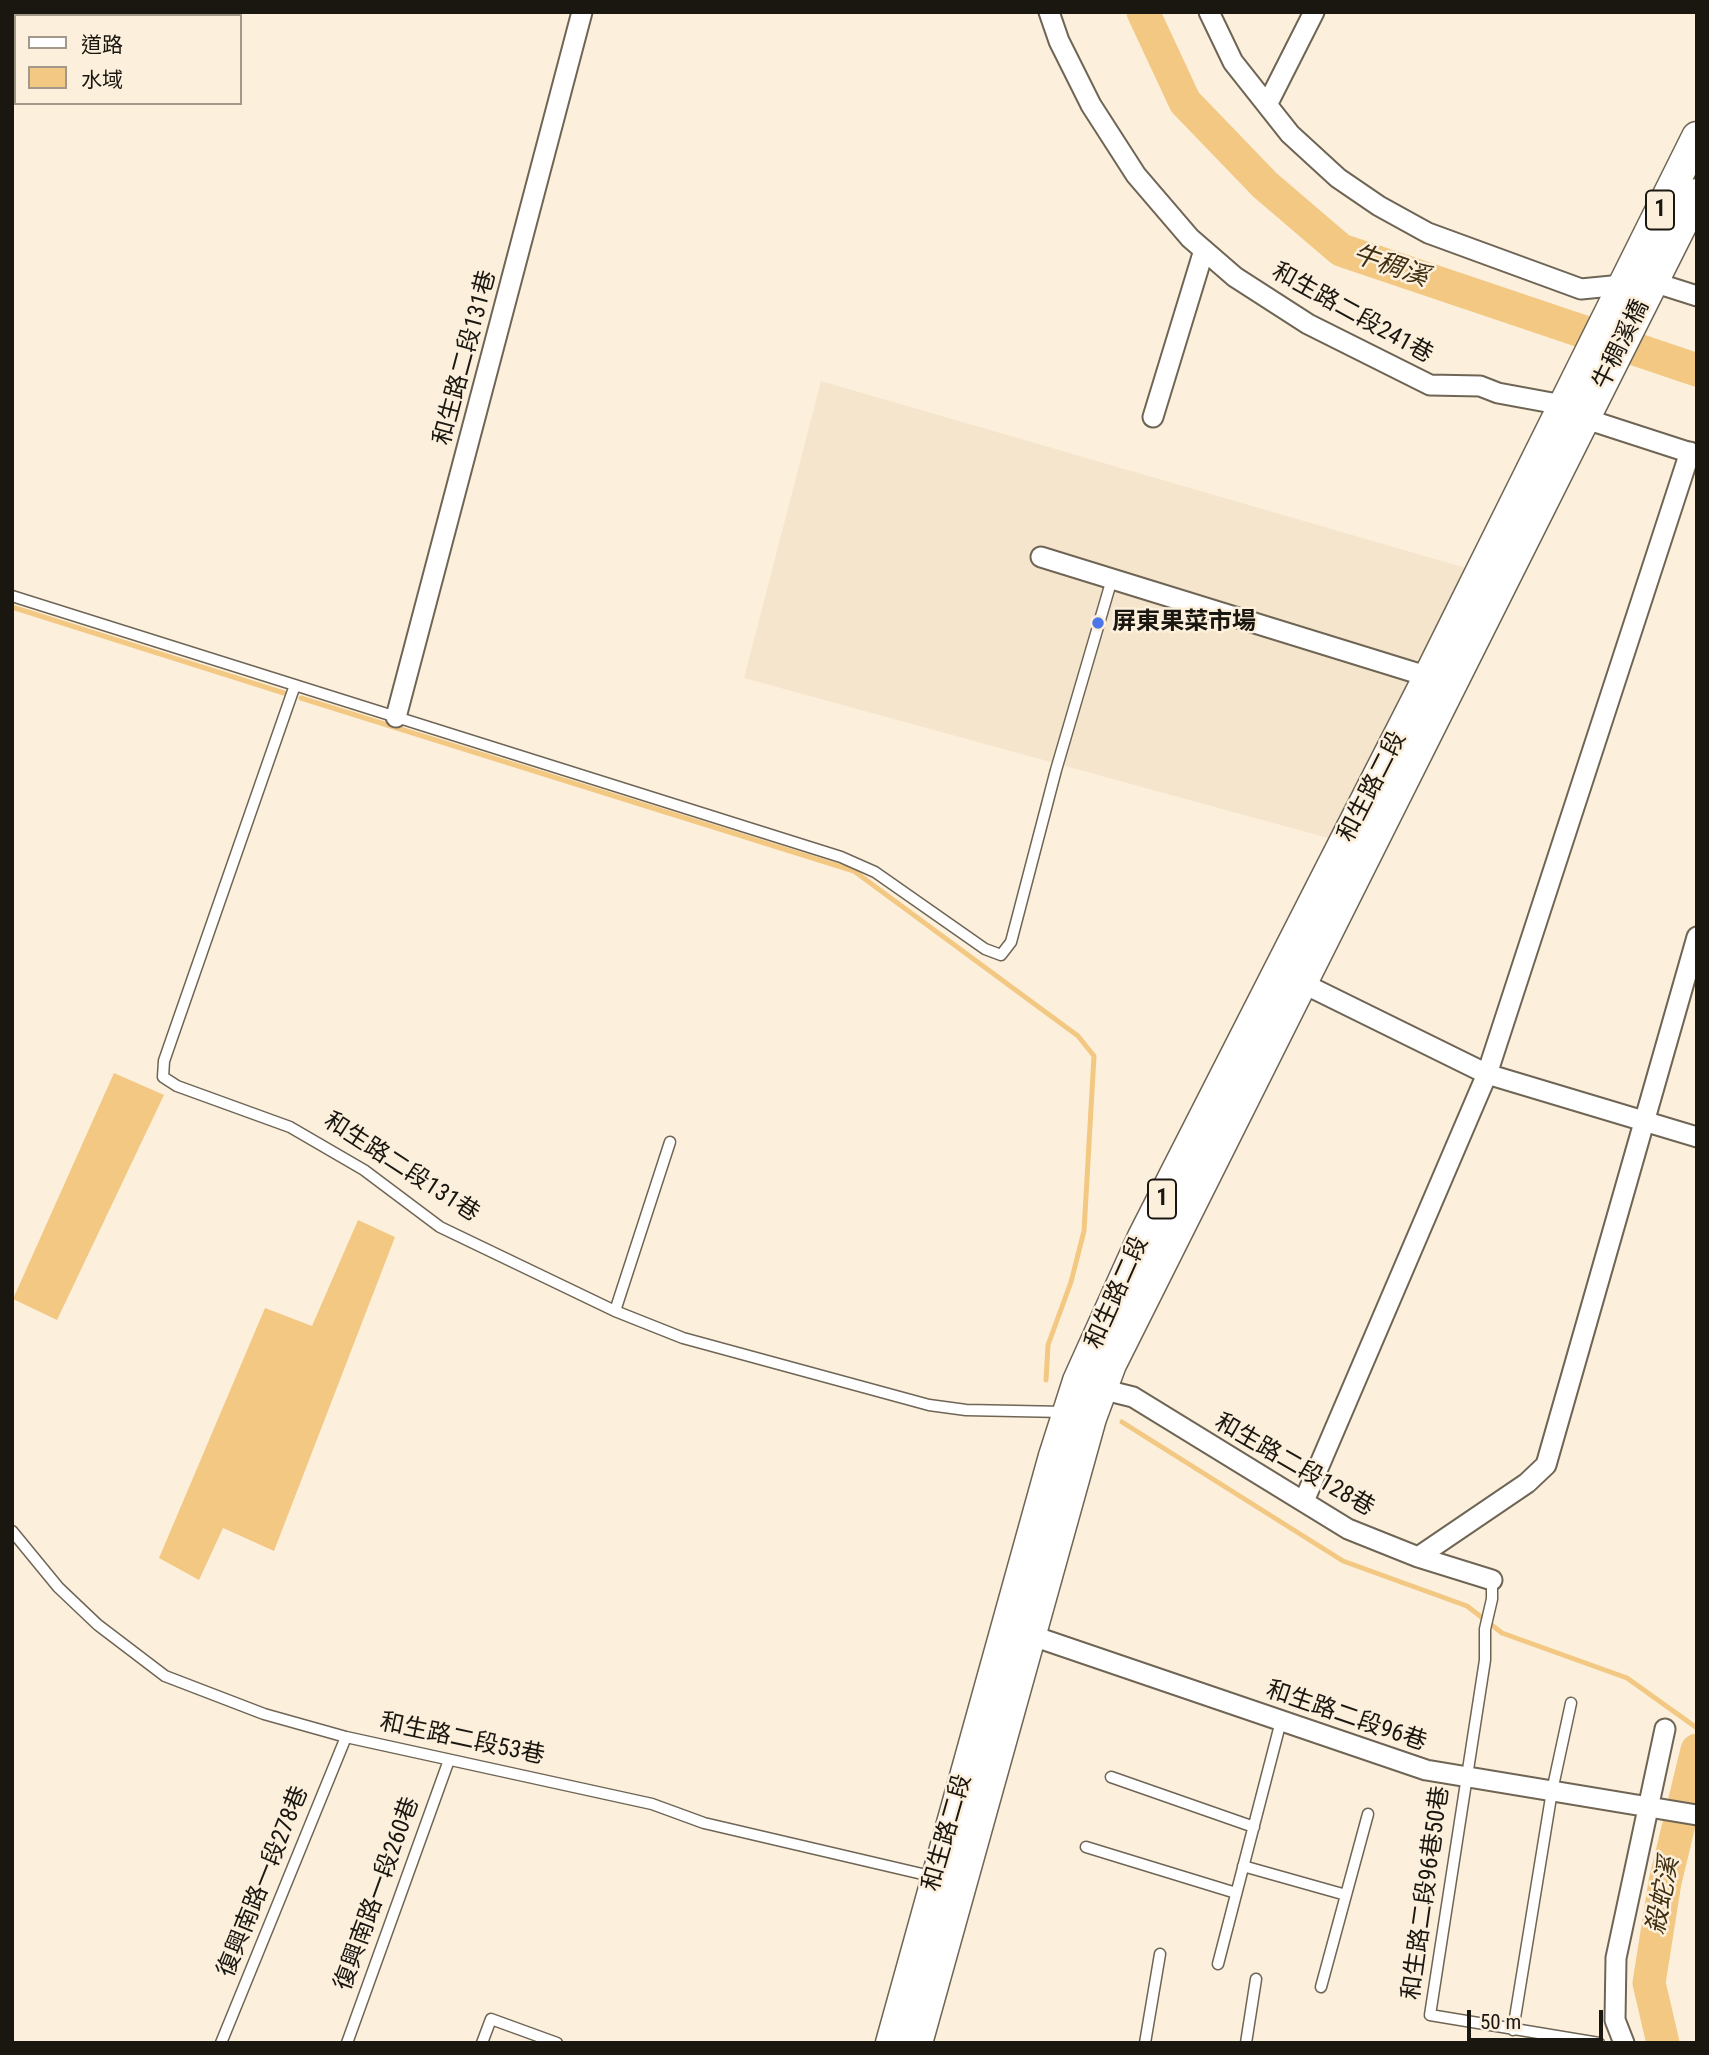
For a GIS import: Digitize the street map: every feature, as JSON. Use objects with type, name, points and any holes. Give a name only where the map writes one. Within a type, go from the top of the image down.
[{"type":"main road","name":"1","points":[[1643,283],[1697,138]]},
{"type":"main road","name":"1","points":[[1643,283],[1697,194]]},
{"type":"main road","name":"牛稠溪橋","points":[[1580,410],[1643,283]]},
{"type":"main road","name":"和生路二段","points":[[917,2043],[947,1881],[1089,1385],[1143,1237],[1290,977],[1580,410]]},
{"type":"main road","name":"和生路二段","points":[[891,2043],[1030,1634],[1080,1415]]},
{"type":"street","name":"和生路二段131巷","points":[[396,717],[582,12]]},
{"type":"street","name":"和生路二段241巷","points":[[1049,12],[1059,41],[1091,105],[1128,163],[1190,238],[1235,277],[1308,324],[1430,385],[1480,386],[1497,393],[1580,410],[1693,454]]},
{"type":"street","points":[[1209,12],[1233,62],[1290,135],[1338,178],[1379,206],[1428,233],[1581,289],[1643,283],[1697,296]]},
{"type":"street","points":[[1267,105],[1314,12]]},
{"type":"street","points":[[1153,417],[1204,250]]},
{"type":"street","points":[[1304,1500],[1487,1074],[1693,454]]},
{"type":"street","points":[[1041,557],[1441,680]]},
{"type":"street","points":[[1418,1557],[1527,1483],[1546,1465],[1697,937]]},
{"type":"street","points":[[1290,977],[1487,1074],[1643,1123],[1697,1137]]},
{"type":"street","name":"和生路二段128巷","points":[[1089,1385],[1133,1397],[1348,1529],[1492,1590]]},
{"type":"street","name":"和生路二段96巷","points":[[1030,1634],[1426,1770],[1697,1815]]},
{"type":"street","points":[[1624,2043],[1615,2020],[1616,1958],[1651,1809],[1665,1728]]},
{"type":"lane","points":[[12,596],[841,857],[875,872],[985,949],[1001,955],[1011,942],[1056,770],[1112,579]]},
{"type":"lane","name":"和生路二段131巷","points":[[295,685],[169,1048],[163,1077],[177,1086],[290,1127],[364,1170],[440,1227],[615,1311],[682,1338],[929,1405],[966,1410],[1080,1415]]},
{"type":"lane","points":[[615,1311],[670,1142]]},
{"type":"lane","name":"和生路二段53巷","points":[[12,1531],[58,1587],[97,1625],[165,1676],[264,1714],[346,1737],[639,1801],[704,1823],[947,1881]]},
{"type":"lane","points":[[1465,1778],[1485,1660],[1485,1629],[1492,1590]]},
{"type":"lane","points":[[1571,1703],[1552,1791],[1513,2030],[1600,2043]]},
{"type":"lane","points":[[1218,1964],[1281,1721]]},
{"type":"lane","name":"復興南路一段278巷","points":[[221,2043],[346,1737]]},
{"type":"lane","name":"復興南路一段260巷","points":[[347,2043],[449,1760]]},
{"type":"lane","points":[[1111,1777],[1254,1827]]},
{"type":"lane","name":"和生路二段96巷50巷","points":[[1465,1778],[1430,2015],[1513,2030]]},
{"type":"lane","points":[[1321,1987],[1368,1814]]},
{"type":"lane","points":[[1086,1847],[1236,1893]]},
{"type":"lane","points":[[1243,1866],[1346,1895]]},
{"type":"lane","points":[[1144,2043],[1160,1954]]},
{"type":"lane","points":[[1246,2043],[1256,1979]]},
{"type":"lane","points":[[482,2043],[491,2019],[557,2043]]},
{"type":"shaded area","name":"屏東果菜市場","points":[[821,381],[1466,568],[1328,838],[744,678]]},
{"type":"water","points":[[114,1073],[164,1095],[57,1320],[13,1299]]},
{"type":"water","points":[[358,1220],[395,1237],[274,1551],[223,1528],[199,1580],[159,1558],[265,1308],[312,1326]]},
{"type":"waterway","name":"牛稠溪","points":[[1143,12],[1185,102],[1265,185],[1341,250],[1697,370]]},
{"type":"waterway","points":[[12,607],[284,693]]},
{"type":"waterway","points":[[301,698],[854,871],[1078,1036],[1094,1056],[1084,1231],[1071,1282],[1048,1345],[1046,1380]]},
{"type":"waterway","points":[[1122,1422],[1343,1561],[1467,1606],[1502,1633],[1627,1678],[1697,1728]]},
{"type":"waterway","name":"殺蛇溪","points":[[1663,2043],[1649,1983],[1665,1882],[1697,1750]]},
{"type":"place","name":"屏東果菜市場","points":[[1098,623]]}]
